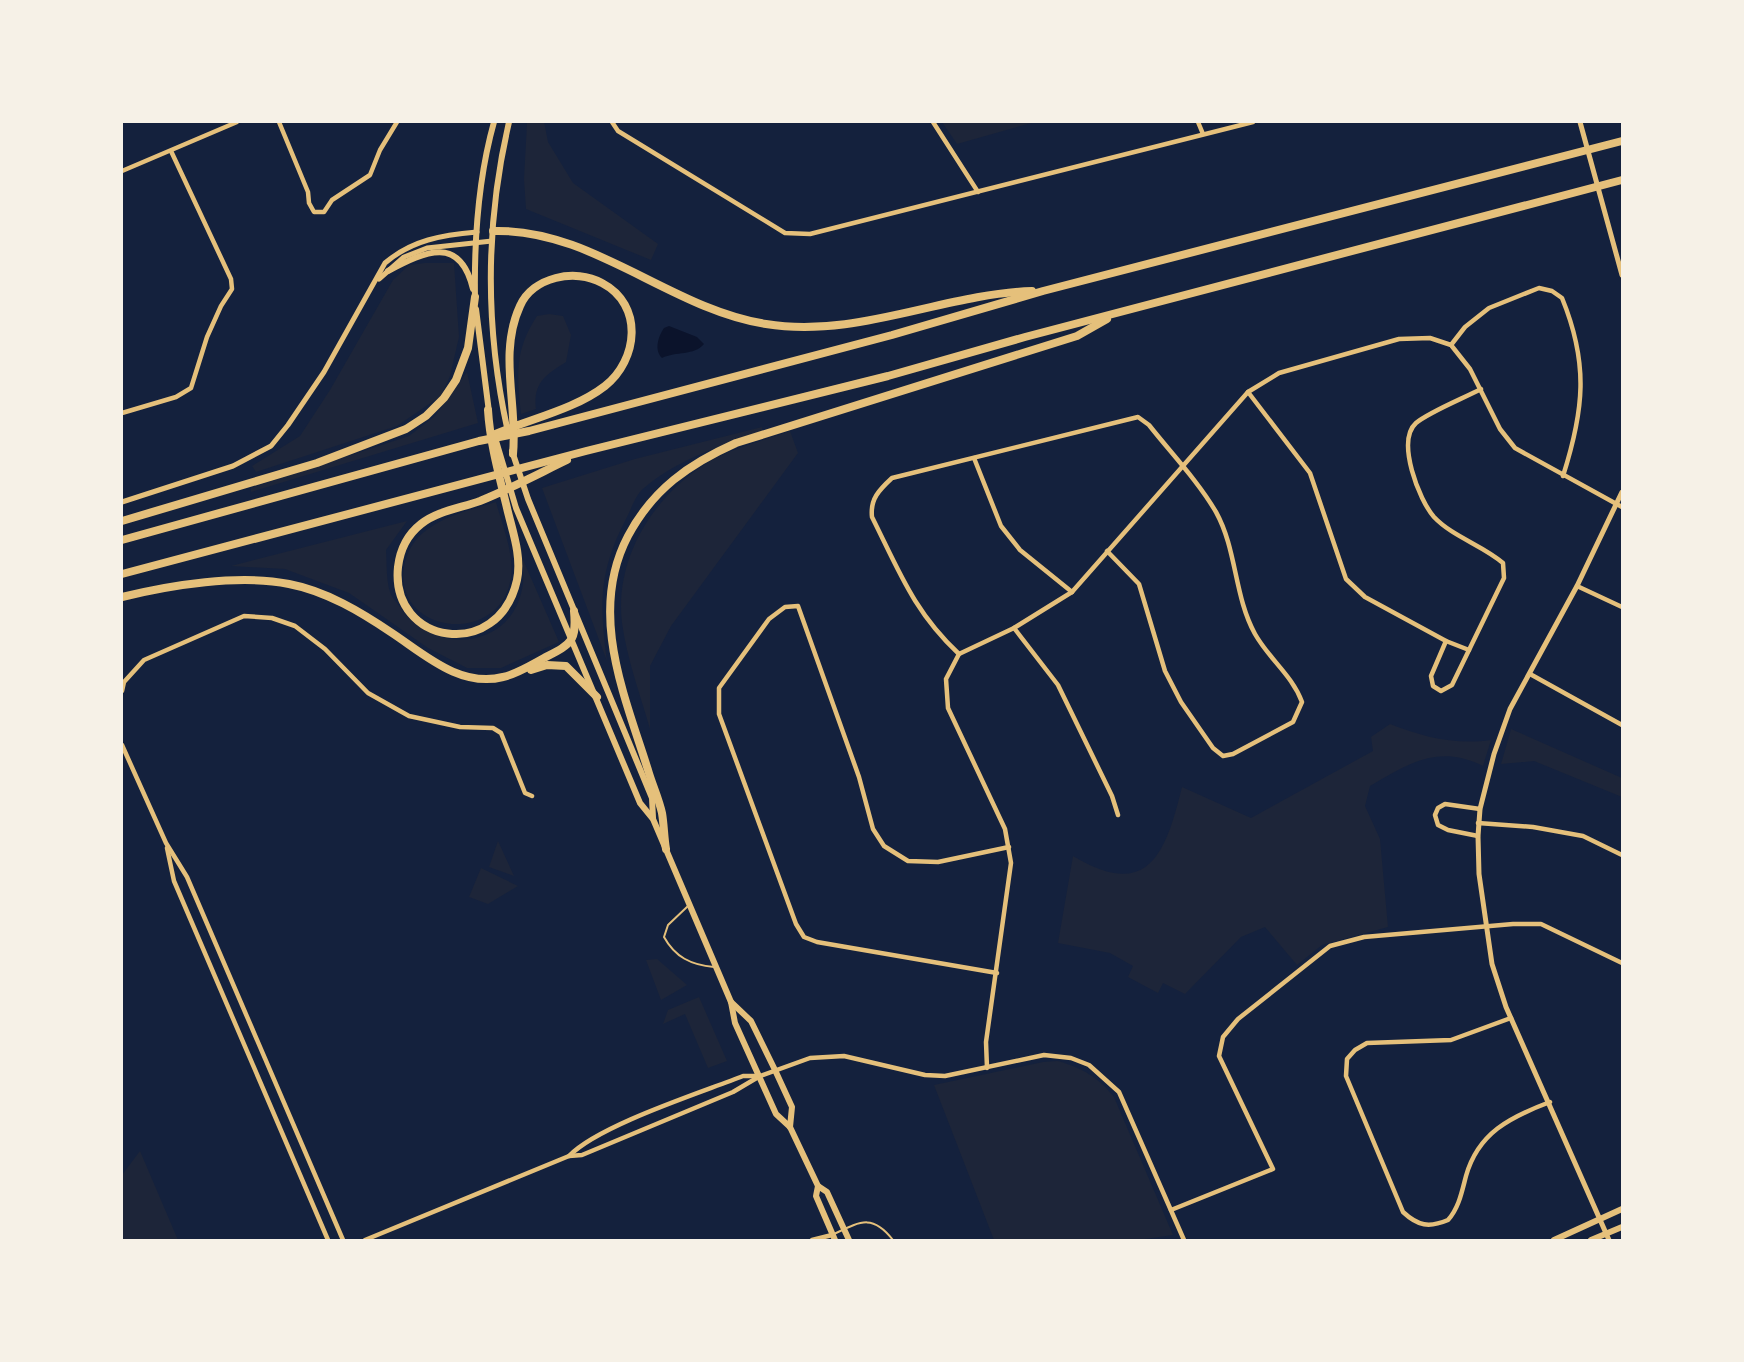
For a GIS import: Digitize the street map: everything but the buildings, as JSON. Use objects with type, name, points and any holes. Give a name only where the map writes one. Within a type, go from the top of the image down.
[{"type":"highway","points":[[122,540],[479,441],[550,426],[892,335],[1043,291],[1623,141]]},
{"type":"highway","points":[[122,574],[586,451],[888,376],[1623,180]]},
{"type":"highway","points":[[493,231],[554,238],[718,312],[767,324],[809,327],[840,325],[997,293],[1043,291]]},
{"type":"highway","points":[[479,441],[575,403],[605,386],[622,370],[631,348],[633,333],[628,313],[617,295],[603,283],[584,277],[558,277],[537,285],[521,303],[514,318],[509,346],[513,414],[516,431],[513,454]]},
{"type":"highway","points":[[122,521],[317,463],[405,429],[426,416],[444,398],[456,380],[466,358],[475,297]]},
{"type":"highway","points":[[666,849],[662,810],[627,704],[610,638],[609,615],[614,570],[622,547],[635,522],[656,494],[679,473],[705,457],[736,443],[1077,336],[1114,315]]},
{"type":"highway","points":[[488,410],[490,438],[512,509],[518,578],[507,609],[480,630],[462,635],[440,632],[423,624],[409,613],[401,596],[397,578],[399,554],[408,537],[422,523],[480,501],[586,451]]},
{"type":"highway","points":[[122,597],[253,579],[289,584],[326,594],[448,670],[488,678],[547,665],[567,666],[597,698]]},
{"type":"highway","points":[[515,673],[565,647],[573,640],[576,630],[574,611]]},
{"type":"main road","points":[[475,297],[477,232],[484,155],[494,122]]},
{"type":"main road","points":[[509,122],[503,147],[492,241],[490,315],[502,406],[513,454],[528,500],[652,798],[653,819]]},
{"type":"main road","points":[[477,232],[493,231]]},
{"type":"main road","points":[[388,271],[416,257],[449,253],[463,262],[469,272],[475,297],[488,410]]},
{"type":"main road","points":[[512,509],[573,640],[640,803],[653,819],[688,906],[731,1002],[735,1023],[776,1114],[790,1127],[818,1186],[827,1192],[849,1240]]},
{"type":"main road","points":[[731,1002],[751,1021],[775,1070],[792,1107],[790,1127]]},
{"type":"main road","points":[[818,1186],[816,1196],[833,1238]]},
{"type":"main road","points":[[1554,1240],[1599,1222],[1623,1209]]},
{"type":"main road","points":[[1591,1240],[1623,1227]]},
{"type":"street","points":[[122,171],[237,122]]},
{"type":"street","points":[[279,122],[308,192],[309,204],[314,212],[324,212],[332,200],[370,175],[380,150],[397,122]]},
{"type":"street","points":[[612,122],[618,131],[784,233],[810,234],[1253,122]]},
{"type":"street","points":[[933,122],[978,192]]},
{"type":"street","points":[[1198,122],[1203,134]]},
{"type":"street","points":[[1580,122],[1623,275]]},
{"type":"street","points":[[122,413],[176,397],[191,388],[207,337],[221,306],[232,289],[231,279],[171,151]]},
{"type":"street","points":[[122,502],[233,466],[271,446],[324,372],[386,263],[412,244],[448,235],[477,232]]},
{"type":"street","points":[[375,282],[404,257],[427,248],[492,241]]},
{"type":"street","points":[[1451,345],[1464,327],[1489,308],[1539,288],[1552,291],[1562,298],[1582,373],[1578,429],[1563,476]]},
{"type":"street","points":[[987,1068],[986,1042],[1011,863],[1005,829],[948,708],[946,679],[959,654],[1014,628],[1072,592],[1248,392],[1279,373],[1399,339],[1430,338],[1451,345],[1481,389],[1500,429],[1515,448],[1620,506]]},
{"type":"street","points":[[1446,641],[1431,676],[1433,686],[1441,692],[1452,685],[1504,578],[1503,563],[1434,517],[1423,499],[1407,453],[1408,435],[1416,423],[1481,389]]},
{"type":"street","points":[[1248,392],[1310,473],[1346,579],[1365,597],[1446,641],[1468,650]]},
{"type":"street","points":[[959,654],[935,632],[919,610],[872,517],[870,505],[879,491],[892,478],[1138,417],[1149,425],[1216,513],[1228,543],[1244,611],[1256,636],[1295,685],[1302,702],[1293,722],[1233,754],[1223,756],[1213,748],[1181,702],[1165,671],[1139,584],[1107,552]]},
{"type":"street","points":[[974,458],[1001,526],[1020,550],[1072,592]]},
{"type":"street","points":[[1609,1240],[1599,1222],[1550,1102],[1511,1018],[1491,964],[1479,874],[1478,824],[1494,754],[1510,709],[1620,506],[1623,492]]},
{"type":"street","points":[[1577,585],[1623,608]]},
{"type":"street","points":[[997,973],[817,942],[804,937],[796,924],[719,714],[719,688],[769,619],[784,607],[798,606],[859,777],[873,829],[884,846],[908,861],[938,862],[1009,847]]},
{"type":"street","points":[[122,691],[124,682],[144,660],[244,616],[272,618],[295,626],[325,649],[368,693],[409,716],[460,726],[494,729],[501,733],[525,793],[532,796]]},
{"type":"street","points":[[1014,628],[1058,686],[1112,796],[1118,815]]},
{"type":"street","points":[[1530,674],[1623,725]]},
{"type":"street","points":[[122,745],[165,843],[187,877],[343,1240]]},
{"type":"street","points":[[1478,836],[1448,830],[1438,825],[1435,815],[1438,808],[1445,804],[1480,809]]},
{"type":"street","points":[[1478,824],[1533,827],[1583,836],[1623,855]]},
{"type":"street","points":[[165,843],[174,881],[328,1240]]},
{"type":"street","points":[[1171,1210],[1272,1169],[1219,1056],[1223,1037],[1238,1019],[1330,946],[1364,937],[1513,924],[1541,924],[1623,963]]},
{"type":"street","points":[[1511,1018],[1450,1040],[1367,1044],[1355,1050],[1347,1059],[1346,1076],[1403,1212],[1416,1224],[1426,1226],[1448,1220],[1459,1200],[1470,1162],[1490,1132],[1517,1114],[1550,1102]]},
{"type":"street","points":[[365,1240],[569,1156],[582,1155],[733,1092],[760,1076],[810,1058],[844,1056],[925,1075],[945,1076],[1044,1055],[1071,1058],[1089,1065],[1119,1092],[1184,1240]]},
{"type":"street","points":[[569,1156],[579,1146],[634,1119],[743,1076],[760,1076]]},
{"type":"street","points":[[812,1240],[833,1238]]},
{"type":"lane","points":[[688,906],[668,925],[664,937],[670,948],[683,959],[698,966],[714,966]]},
{"type":"lane","points":[[833,1238],[844,1229],[867,1221],[876,1224],[893,1240]]},
{"type":"shaded area","points":[[544,122],[548,142],[573,183],[658,244],[651,260],[526,209],[524,179],[527,123]]},
{"type":"shaded area","points":[[942,122],[1035,122],[957,144]]},
{"type":"shaded area","points":[[454,263],[459,337],[450,376],[441,396],[397,426],[256,472],[252,466],[300,436],[330,390],[393,280],[409,265]]},
{"type":"shaded area","points":[[549,314],[563,316],[571,335],[566,362],[542,381],[536,393],[536,409],[521,414],[518,375],[524,341],[537,316]]},
{"type":"shaded area","points":[[669,326],[697,337],[704,344],[690,352],[662,358],[658,351],[659,339],[664,328]]},
{"type":"shaded area","points":[[467,372],[478,423],[251,492],[251,488],[409,436],[435,416]]},
{"type":"shaded area","points":[[762,427],[762,431],[700,454],[671,469],[644,488],[634,501],[611,553],[604,586],[602,603],[607,661],[542,488],[635,459]]},
{"type":"shaded area","points":[[790,431],[798,453],[671,626],[650,666],[650,729],[630,663],[622,623],[621,598],[632,550],[643,528],[657,508],[692,473],[731,451]]},
{"type":"shaded area","points":[[496,502],[511,558],[511,577],[503,600],[488,615],[469,623],[448,624],[428,617],[413,605],[404,586],[405,562],[411,548],[424,532],[435,524],[460,513]]},
{"type":"shaded area","points":[[407,521],[386,550],[387,577],[392,596],[415,623],[432,634],[452,639],[471,639],[490,633],[505,622],[517,605],[523,583],[521,555],[559,642],[501,668],[467,668],[428,648],[349,593],[285,569],[231,566]]},
{"type":"shaded area","points":[[1390,724],[1439,739],[1491,740],[1483,766],[1452,757],[1425,759],[1398,770],[1370,786],[1365,806],[1380,839],[1388,927],[1322,945],[1297,965],[1265,927],[1241,937],[1185,994],[1163,983],[1158,993],[1128,977],[1133,966],[1110,953],[1058,943],[1073,856],[1099,869],[1120,874],[1137,872],[1150,863],[1161,850],[1176,811],[1182,787],[1251,818],[1373,751],[1371,737]]},
{"type":"shaded area","points":[[1511,729],[1622,778],[1622,797],[1534,761],[1501,764]]},
{"type":"shaded area","points":[[498,841],[514,876],[489,867]]},
{"type":"shaded area","points":[[481,868],[518,886],[488,904],[469,897]]},
{"type":"shaded area","points":[[657,959],[687,985],[661,1000],[646,960]]},
{"type":"shaded area","points":[[699,997],[727,1061],[708,1068],[685,1014],[663,1024],[668,1010]]},
{"type":"shaded area","points":[[1058,1061],[1089,1074],[1114,1097],[1173,1235],[1138,1240],[994,1240],[934,1085],[1043,1062]]},
{"type":"shaded area","points":[[140,1151],[178,1240],[122,1240],[122,1175]]}]
